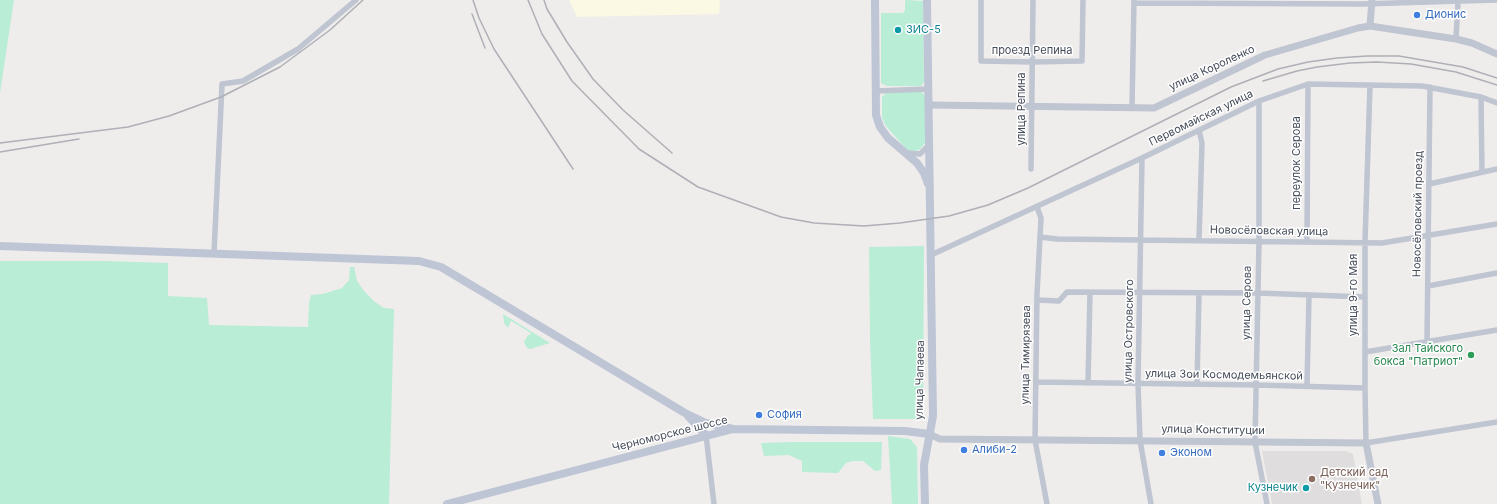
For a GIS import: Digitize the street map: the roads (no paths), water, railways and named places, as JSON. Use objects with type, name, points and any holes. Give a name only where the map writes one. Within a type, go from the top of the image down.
[{"type":"main road","points":[[875,0],[876,115],[880,127],[888,138],[917,163],[924,173],[930,192]]},
{"type":"main road","name":"улица Чапаева","points":[[925,504],[924,465],[928,434],[933,416],[927,0]]},
{"type":"main road","points":[[0,246],[418,261],[441,267],[685,413],[706,423],[733,429]]},
{"type":"main road","points":[[905,431],[919,429],[927,422],[932,390]]},
{"type":"main road","points":[[685,413],[706,435]]},
{"type":"main road","name":"Черноморское шоссе","points":[[447,504],[733,429],[905,431],[928,434]]},
{"type":"street","points":[[214,253],[222,84],[243,81],[298,49],[356,0]]},
{"type":"street","name":"проезд Репина","points":[[981,0],[981,61],[1032,62],[1082,62],[1083,0]]},
{"type":"street","name":"улица Репина","points":[[1031,169],[1033,0]]},
{"type":"street","points":[[1132,108],[1134,1],[1372,2],[1497,0]]},
{"type":"street","points":[[1456,39],[1458,1]]},
{"type":"street","points":[[1370,26],[1372,2]]},
{"type":"street","name":"улица Короленко","points":[[929,105],[1154,108],[1265,55],[1358,28],[1370,26],[1456,39],[1472,43],[1497,54]]},
{"type":"street","name":"Первомайская улица","points":[[931,255],[1142,158],[1259,100],[1308,84],[1422,86],[1481,97],[1497,103]]},
{"type":"street","name":"переулок Серова","points":[[1307,242],[1308,84]]},
{"type":"street","name":"улица 9-го Мая","points":[[1370,85],[1365,297],[1366,443],[1378,504]]},
{"type":"street","name":"Новосёловский проезд","points":[[1427,342],[1430,87]]},
{"type":"street","points":[[876,91],[928,89]]},
{"type":"street","points":[[1481,97],[1482,172]]},
{"type":"street","name":"улица Серова","points":[[1259,100],[1259,241],[1255,442],[1267,504]]},
{"type":"street","points":[[1199,130],[1202,143],[1199,240]]},
{"type":"street","points":[[903,151],[913,154],[920,154],[929,145]]},
{"type":"street","name":"улица Островского","points":[[1142,158],[1138,384],[1140,440],[1151,504]]},
{"type":"street","points":[[1429,184],[1497,170]]},
{"type":"street","name":"улица Тимирязева","points":[[1037,207],[1041,218],[1037,300],[1035,440],[1047,504]]},
{"type":"street","name":"Новосёловская улица","points":[[1040,237],[1057,239],[1382,243],[1497,224]]},
{"type":"street","points":[[1428,286],[1497,273]]},
{"type":"street","points":[[1037,300],[1059,301],[1067,292],[1140,294],[1258,293],[1365,297]]},
{"type":"street","points":[[1088,383],[1090,293]]},
{"type":"street","points":[[1197,384],[1199,293]]},
{"type":"street","points":[[1307,386],[1309,295]]},
{"type":"street","points":[[1365,352],[1497,330]]},
{"type":"street","name":"улица Зои Космодемьянской","points":[[1036,382],[1365,388]]},
{"type":"street","name":"улица Конституции","points":[[928,434],[940,439],[1366,443],[1497,422]]},
{"type":"street","points":[[706,435],[714,504]]},
{"type":"railway","points":[[0,143],[128,127],[169,116],[221,97],[280,67],[330,30],[363,0]]},
{"type":"railway","points":[[473,0],[479,18],[494,49],[573,169]]},
{"type":"railway","points":[[528,0],[542,34],[572,81],[639,149],[698,187],[781,217],[814,223],[864,226],[900,223],[949,216],[988,205],[1028,188],[1231,87],[1278,69],[1308,62],[1367,56],[1399,56],[1463,67],[1497,78]]},
{"type":"railway","points":[[544,0],[547,9],[567,42],[593,79],[623,110],[672,153]]},
{"type":"railway","points":[[472,14],[485,48]]},
{"type":"railway","points":[[1263,81],[1317,67],[1350,63],[1377,62],[1411,64],[1456,72],[1497,85]]},
{"type":"railway","points":[[0,152],[79,139]]},
{"type":"place","name":"Дионис","points":[[1417,15]]},
{"type":"place","name":"ЗИС-5","points":[[898,30]]},
{"type":"place","name":"Зал Тайского бокса \"Патриот\"","points":[[1471,355]]},
{"type":"place","name":"София","points":[[759,415]]},
{"type":"place","name":"Алиби-2","points":[[964,450]]},
{"type":"place","name":"Эконом","points":[[1162,453]]},
{"type":"place","name":"Детский сад \"Кузнечик\"","points":[[1312,479]]},
{"type":"place","name":"Кузнечик","points":[[1306,488]]}]
